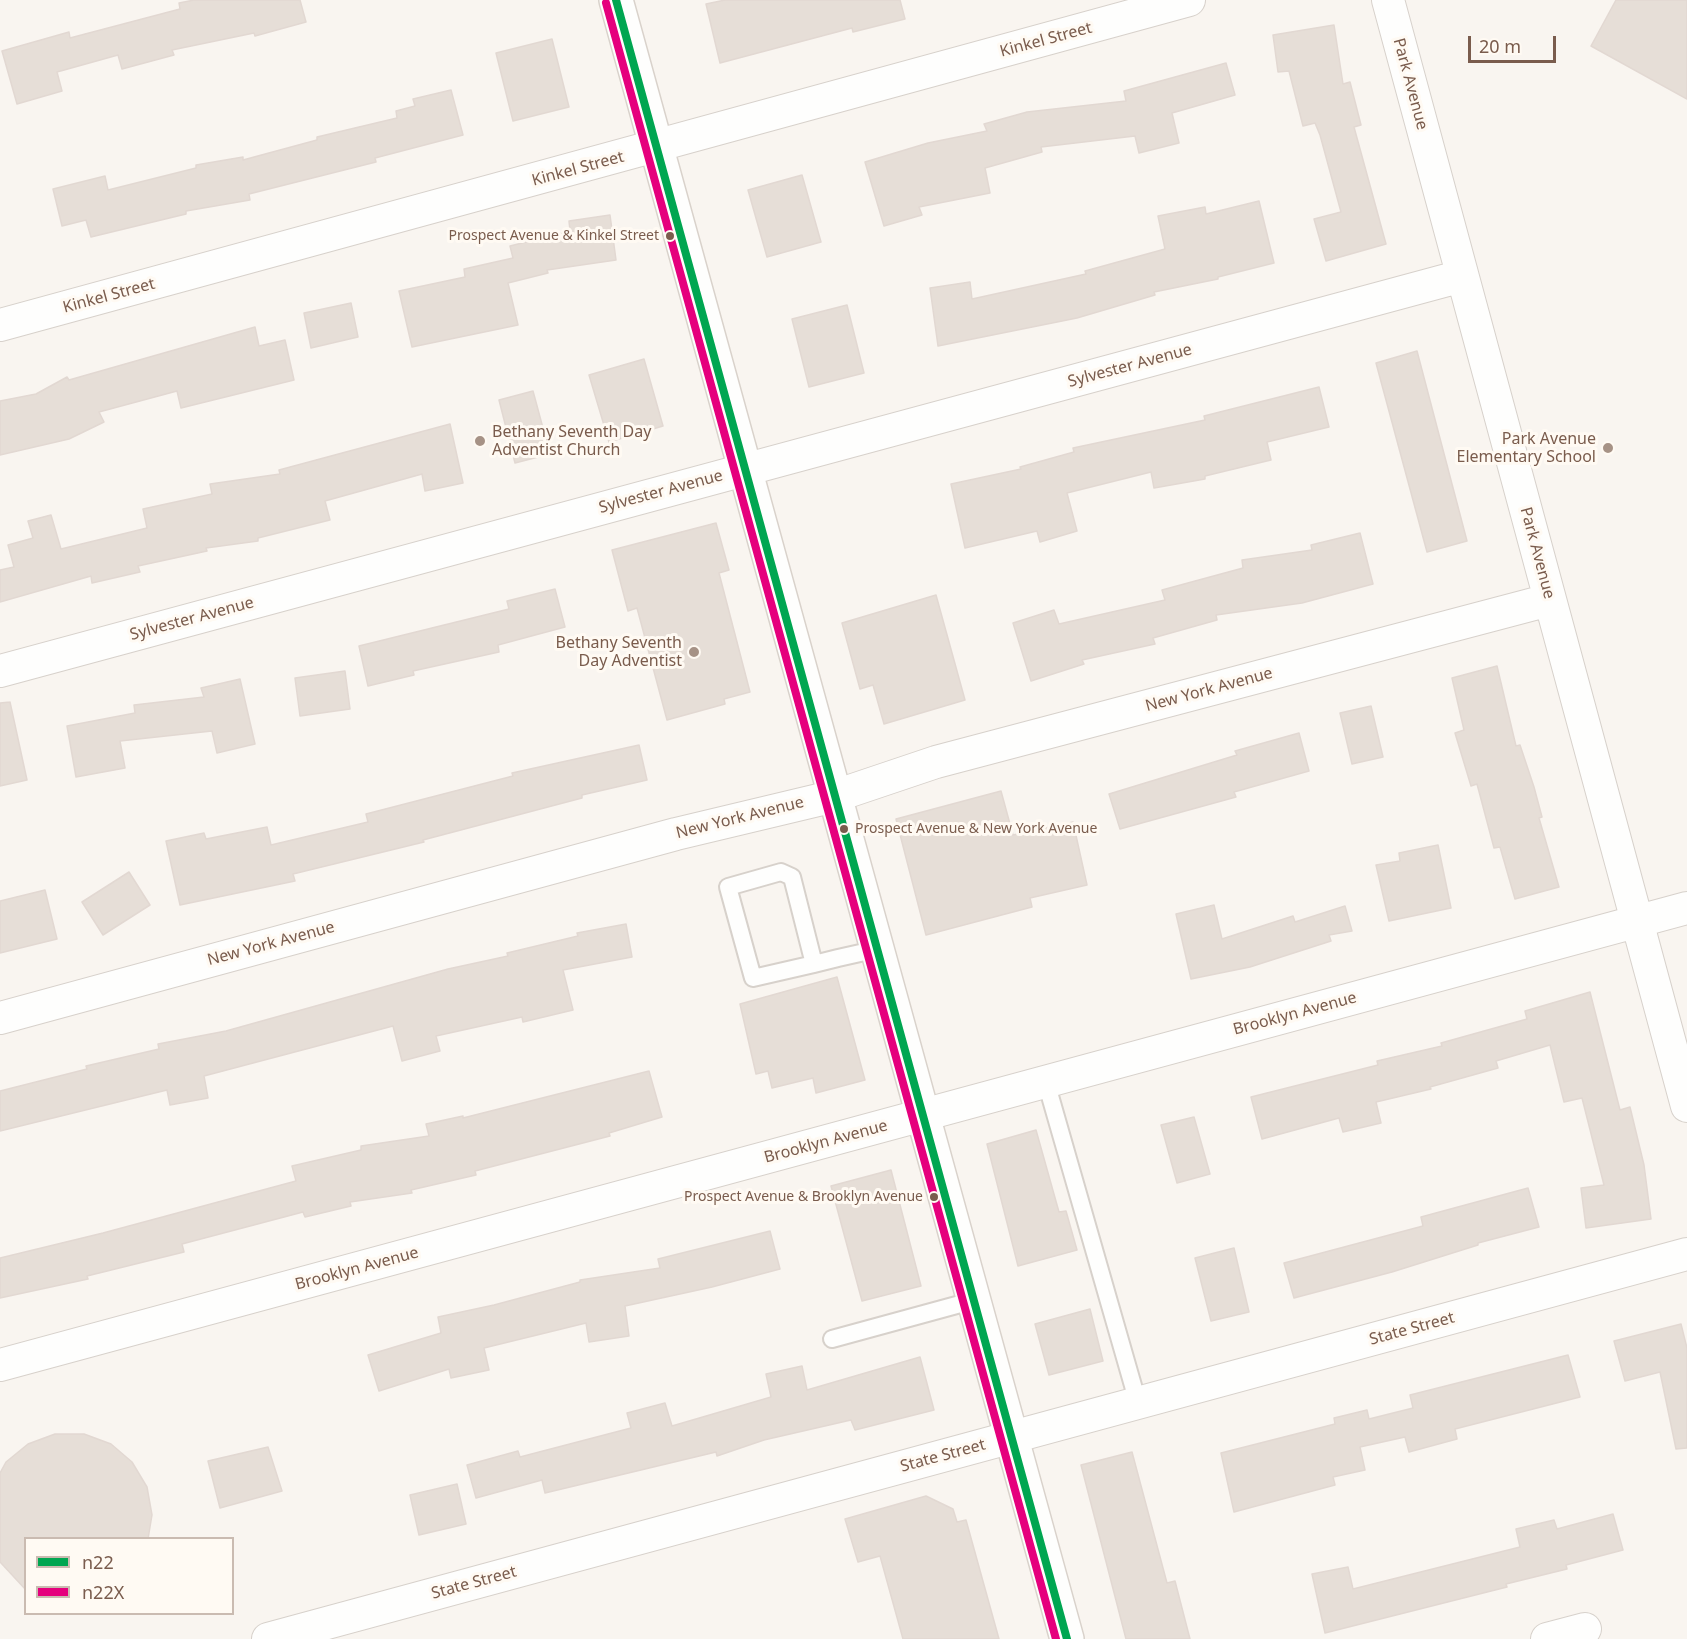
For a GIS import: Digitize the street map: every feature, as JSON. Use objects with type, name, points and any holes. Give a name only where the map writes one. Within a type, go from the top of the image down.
[{"type":"main road","points":[[616,0],[1067,1639]]},
{"type":"street","name":"Kinkel Street","points":[[0,325],[1189,0]]},
{"type":"street","name":"Park Avenue","points":[[1388,0],[1687,1106]]},
{"type":"street","name":"Sylvester Avenue","points":[[0,671],[1462,276]]},
{"type":"street","name":"New York Avenue","points":[[0,1018],[676,834],[835,796],[936,762],[1550,600]]},
{"type":"street","name":"Brooklyn Avenue","points":[[0,1365],[1687,908]]},
{"type":"street","name":"State Street","points":[[268,1639],[361,1627],[1013,1437],[1687,1254]]},
{"type":"street","points":[[1547,1639],[1585,1629]]},
{"type":"lane","points":[[814,964],[792,877],[781,872],[728,887],[753,978],[814,964],[878,949]]},
{"type":"lane","points":[[1046,1082],[1138,1403]]},
{"type":"lane","points":[[832,1339],[975,1300]]},
{"type":"building","points":[[194,0],[300,0],[306,22],[255,36],[254,33],[172,50],[174,55],[122,69],[118,55],[57,72],[62,91],[17,104],[2,51],[69,32],[70,38],[180,9],[179,3]]},
{"type":"building","points":[[725,0],[900,0],[905,19],[853,32],[852,28],[720,63],[706,4]]},
{"type":"building","points":[[1616,0],[1687,0],[1687,99],[1591,46]]},
{"type":"building","points":[[1334,25],[1343,84],[1350,82],[1361,125],[1354,127],[1386,244],[1326,261],[1314,219],[1341,212],[1315,123],[1303,126],[1289,71],[1278,72],[1273,35]]},
{"type":"building","points":[[552,39],[569,107],[513,121],[496,53]]},
{"type":"building","points":[[1226,63],[1235,95],[1172,113],[1179,143],[1139,153],[1135,136],[1041,147],[1042,152],[985,168],[990,193],[919,207],[922,215],[884,226],[865,162],[928,143],[987,131],[984,124],[1027,112],[1126,101],[1124,91]]},
{"type":"building","points":[[451,90],[463,135],[375,158],[376,162],[249,194],[250,200],[186,211],[186,214],[91,237],[86,220],[62,226],[53,189],[105,176],[108,190],[196,168],[196,165],[243,157],[243,160],[317,140],[317,137],[397,118],[396,111],[415,106],[413,99]]},
{"type":"building","points":[[802,175],[821,242],[767,257],[748,190]]},
{"type":"building","points":[[1259,201],[1274,263],[1218,277],[1218,279],[1154,292],[1155,295],[1077,318],[938,346],[930,288],[970,282],[972,299],[1086,274],[1085,271],[1165,249],[1158,216],[1205,207],[1206,214]]},
{"type":"building","points":[[610,215],[616,260],[547,270],[548,273],[508,283],[518,325],[412,347],[399,291],[465,277],[464,269],[513,258],[510,246],[570,231],[569,221]]},
{"type":"building","points":[[351,303],[358,337],[311,348],[304,313]]},
{"type":"building","points":[[847,305],[864,373],[809,387],[792,319]]},
{"type":"building","points":[[255,327],[259,346],[285,340],[294,380],[181,408],[177,391],[99,412],[104,422],[69,439],[0,455],[0,401],[36,394],[67,377],[69,380]]},
{"type":"building","points":[[1417,351],[1467,541],[1427,552],[1376,363]]},
{"type":"building","points":[[644,359],[663,426],[609,442],[589,375]]},
{"type":"building","points":[[1319,387],[1329,427],[1267,442],[1271,460],[1205,476],[1205,479],[1154,488],[1151,472],[1067,493],[1077,531],[1040,542],[1037,531],[965,548],[951,484],[1021,469],[1020,467],[1074,452],[1073,448],[1205,420],[1204,416]]},
{"type":"building","points":[[533,391],[550,454],[515,463],[499,400]]},
{"type":"building","points":[[450,424],[463,483],[425,491],[422,474],[325,501],[330,520],[258,538],[258,541],[206,548],[207,551],[138,566],[140,572],[92,583],[91,576],[0,602],[0,570],[14,567],[8,545],[33,538],[28,521],[51,515],[61,549],[147,528],[143,509],[212,494],[210,484],[280,474],[279,470]]},
{"type":"building","name":"Bethany Seventh Day Adventist","points":[[716,523],[729,570],[719,573],[750,692],[724,699],[725,704],[667,720],[637,608],[628,611],[612,550]]},
{"type":"building","points":[[1360,533],[1373,584],[1302,603],[1216,615],[1217,620],[1153,638],[1155,644],[1082,660],[1084,664],[1031,681],[1013,623],[1054,610],[1059,624],[1165,600],[1162,590],[1243,568],[1242,560],[1312,550],[1311,545]]},
{"type":"building","points":[[555,589],[565,627],[498,645],[499,652],[413,671],[414,675],[368,686],[359,646],[509,609],[507,601]]},
{"type":"building","points":[[936,595],[965,700],[884,724],[873,685],[860,689],[842,623]]},
{"type":"building","points":[[1497,666],[1516,746],[1520,745],[1534,787],[1542,817],[1539,818],[1559,887],[1515,899],[1500,847],[1494,848],[1477,784],[1471,786],[1455,733],[1464,730],[1452,678]]},
{"type":"building","points":[[345,671],[350,709],[300,716],[295,678]]},
{"type":"building","points":[[240,679],[255,744],[217,753],[212,731],[120,741],[125,768],[76,777],[67,726],[135,713],[134,705],[204,697],[201,688]]},
{"type":"building","points":[[10,702],[27,780],[0,786],[0,703]]},
{"type":"building","points":[[1371,706],[1383,757],[1352,764],[1340,713]]},
{"type":"building","points":[[1299,733],[1309,771],[1234,792],[1236,797],[1120,829],[1109,794],[1237,755],[1235,751]]},
{"type":"building","points":[[639,745],[647,780],[582,795],[582,798],[423,840],[424,842],[293,874],[295,881],[180,905],[166,841],[204,833],[206,839],[267,827],[271,845],[368,822],[366,814],[513,776],[512,773]]},
{"type":"building","points":[[1001,791],[1013,835],[1073,822],[1087,885],[1030,898],[1032,907],[926,935],[896,819]]},
{"type":"building","points":[[1438,845],[1451,908],[1389,921],[1376,865],[1400,861],[1399,853]]},
{"type":"building","points":[[129,872],[150,905],[103,935],[82,902]]},
{"type":"building","points":[[45,890],[57,939],[0,953],[0,901]]},
{"type":"building","points":[[1214,905],[1222,939],[1293,916],[1295,922],[1345,906],[1352,931],[1329,935],[1331,941],[1250,967],[1191,979],[1176,914]]},
{"type":"building","points":[[626,924],[632,957],[563,970],[573,1010],[523,1022],[522,1017],[436,1036],[440,1051],[402,1061],[393,1026],[204,1076],[208,1098],[170,1105],[167,1090],[0,1131],[0,1091],[87,1069],[86,1066],[159,1049],[158,1044],[226,1031],[448,969],[508,956],[507,953],[578,936],[577,933]]},
{"type":"building","points":[[837,977],[865,1080],[816,1093],[813,1078],[772,1088],[768,1071],[756,1074],[740,1004]]},
{"type":"building","points":[[1590,992],[1620,1110],[1630,1107],[1644,1165],[1651,1219],[1586,1228],[1581,1188],[1604,1185],[1582,1098],[1564,1102],[1550,1045],[1496,1061],[1498,1068],[1430,1087],[1431,1089],[1376,1102],[1381,1123],[1343,1132],[1339,1118],[1262,1139],[1251,1097],[1378,1065],[1377,1061],[1442,1046],[1441,1043],[1527,1019],[1525,1011]]},
{"type":"building","points":[[649,1071],[662,1117],[609,1133],[610,1136],[475,1171],[476,1175],[411,1190],[412,1193],[350,1202],[351,1206],[305,1217],[303,1212],[182,1244],[184,1252],[87,1276],[88,1279],[0,1298],[0,1258],[296,1181],[292,1166],[361,1150],[361,1146],[429,1136],[426,1124],[463,1116],[463,1118]]},
{"type":"building","points":[[1194,1117],[1210,1174],[1177,1183],[1161,1125]]},
{"type":"building","points":[[1036,1130],[1059,1212],[1066,1211],[1077,1250],[1018,1266],[987,1144]]},
{"type":"building","points":[[891,1170],[921,1286],[862,1301],[831,1186]]},
{"type":"building","points":[[1528,1188],[1539,1227],[1478,1243],[1478,1245],[1392,1272],[1294,1298],[1284,1263],[1423,1226],[1421,1217]]},
{"type":"building","points":[[770,1231],[780,1269],[625,1306],[629,1336],[589,1342],[586,1323],[484,1348],[489,1370],[451,1378],[449,1369],[379,1391],[368,1355],[441,1333],[438,1317],[494,1305],[580,1282],[580,1280],[660,1268],[658,1259]]},
{"type":"building","points":[[1234,1248],[1249,1312],[1211,1321],[1195,1258]]},
{"type":"building","points":[[1090,1309],[1103,1361],[1049,1375],[1035,1324]]},
{"type":"building","points":[[1681,1324],[1687,1348],[1687,1448],[1676,1449],[1660,1372],[1625,1381],[1614,1341]]},
{"type":"building","points":[[1568,1355],[1580,1397],[1455,1429],[1457,1439],[1409,1452],[1405,1437],[1360,1447],[1365,1470],[1333,1477],[1335,1485],[1234,1512],[1221,1453],[1335,1424],[1334,1418],[1367,1410],[1369,1419],[1413,1408],[1410,1395]]},
{"type":"building","points":[[920,1357],[934,1410],[855,1430],[851,1420],[764,1440],[717,1456],[716,1452],[545,1493],[542,1480],[476,1498],[467,1465],[518,1451],[520,1457],[631,1428],[627,1413],[665,1403],[672,1426],[771,1397],[766,1374],[802,1366],[807,1390]]},
{"type":"building","points":[[55,1434],[84,1434],[111,1444],[132,1462],[147,1487],[152,1515],[148,1537],[24,1537],[24,1588],[0,1562],[0,1473],[6,1462],[28,1444]]},
{"type":"building","points":[[268,1447],[282,1491],[220,1508],[208,1461]]},
{"type":"building","points":[[1132,1452],[1167,1583],[1175,1581],[1190,1639],[1126,1639],[1081,1465]]},
{"type":"building","points":[[457,1484],[466,1524],[419,1535],[410,1495]]},
{"type":"building","points":[[926,1496],[953,1509],[957,1522],[966,1520],[999,1639],[903,1639],[880,1556],[858,1562],[845,1519]]},
{"type":"building","points":[[1613,1514],[1623,1550],[1566,1565],[1567,1569],[1506,1584],[1507,1587],[1325,1633],[1312,1574],[1348,1567],[1353,1589],[1520,1547],[1516,1529],[1554,1520],[1557,1529]]},
{"type":"transit line","name":"n22","points":[[616,0],[1067,1639]]},
{"type":"transit line","name":"n22X","points":[[606,3],[1056,1639]]},
{"type":"place","name":"Prospect Avenue & Kinkel Street","points":[[670,236]]},
{"type":"place","name":"Bethany Seventh Day Adventist Church","points":[[480,441]]},
{"type":"place","name":"Park Avenue Elementary School","points":[[1608,448]]},
{"type":"place","name":"Bethany Seventh Day Adventist","points":[[694,652]]},
{"type":"place","name":"Prospect Avenue & New York Avenue","points":[[844,829]]},
{"type":"place","name":"Prospect Avenue & Brooklyn Avenue","points":[[934,1197]]}]
